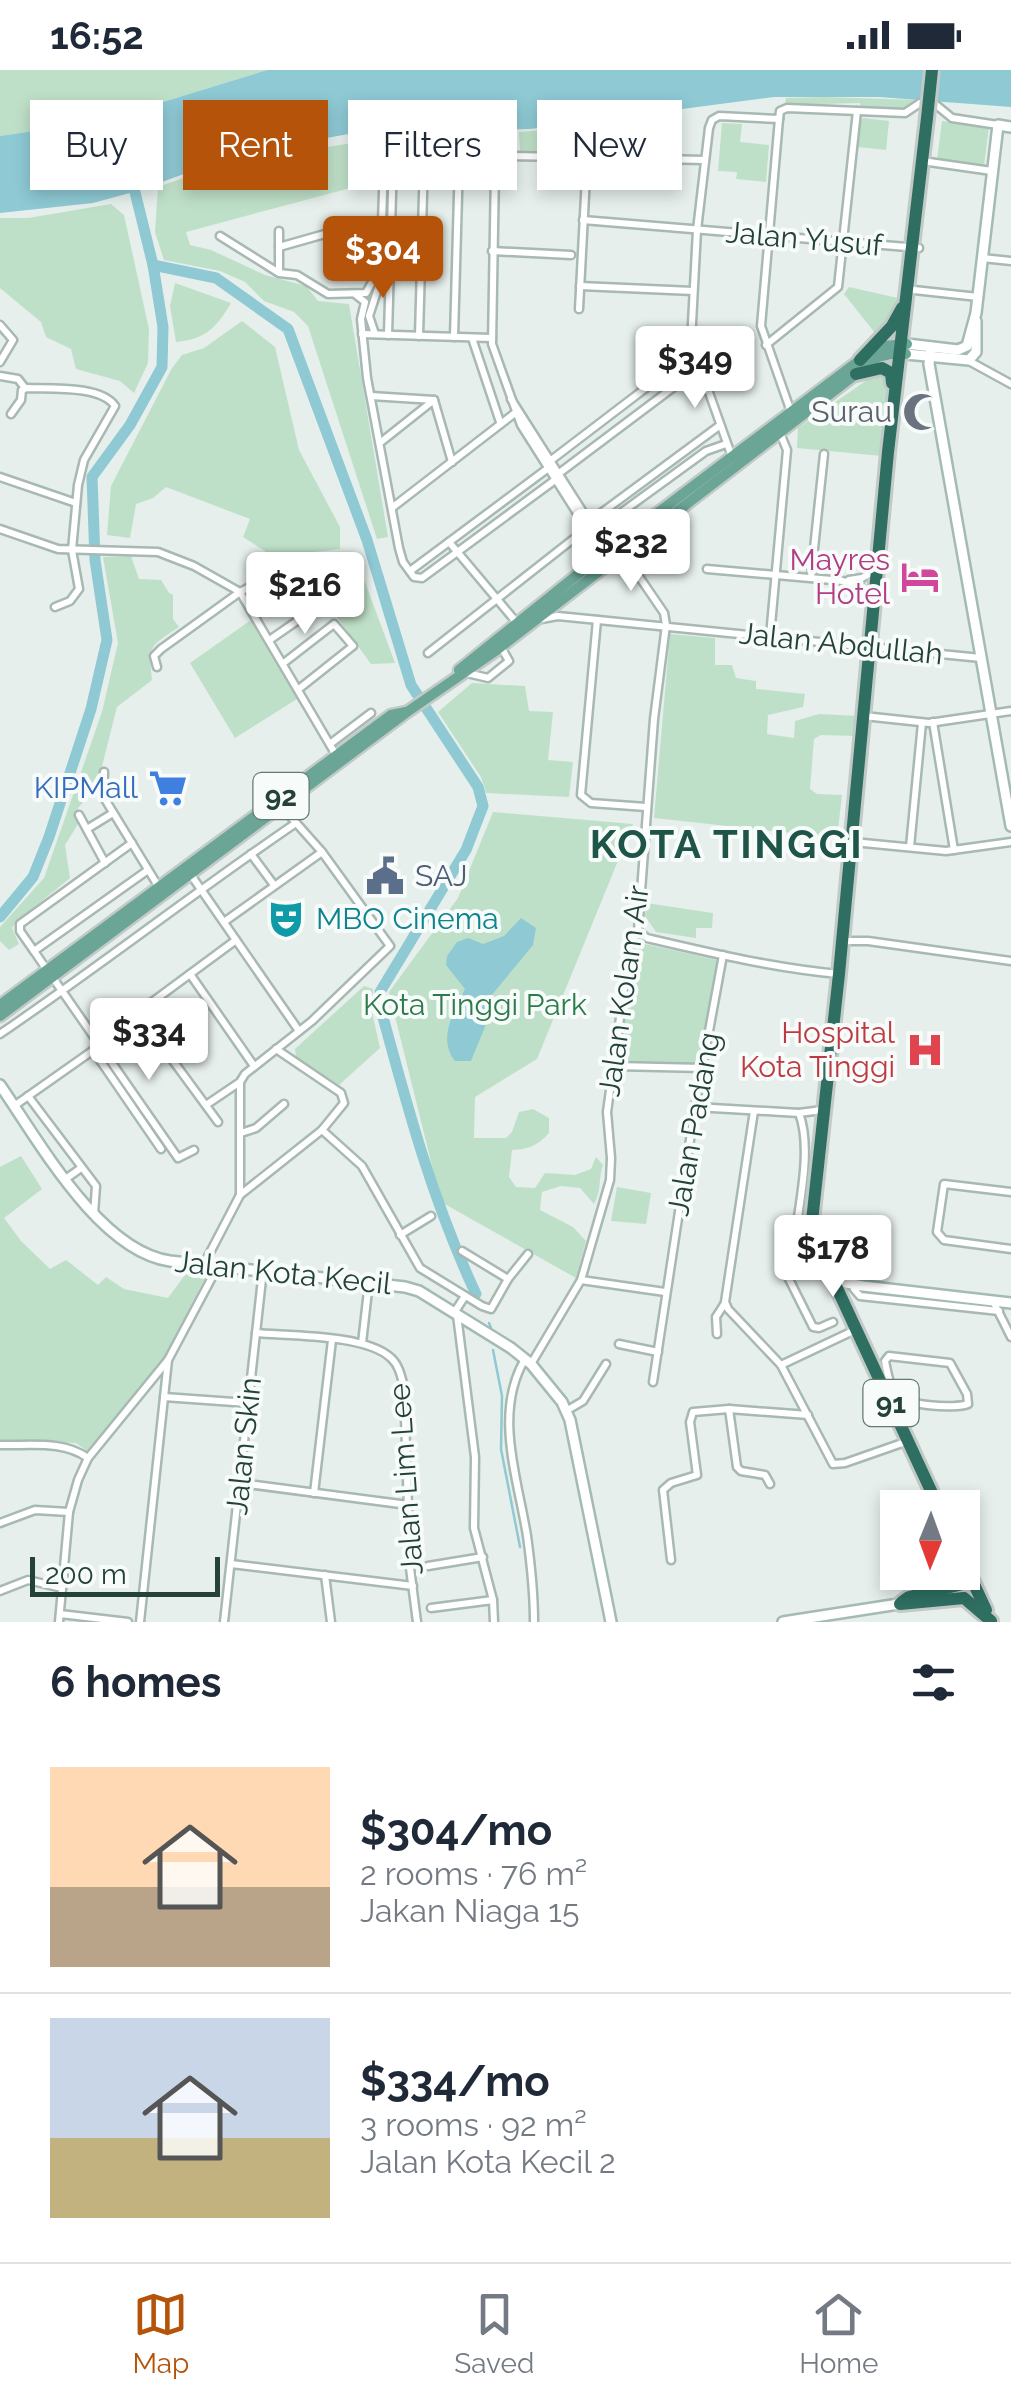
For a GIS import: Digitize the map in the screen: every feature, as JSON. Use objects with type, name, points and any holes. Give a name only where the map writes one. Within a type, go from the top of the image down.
[{"type":"highway","points":[[888,478],[895,454],[932,70]]},
{"type":"highway","points":[[858,367],[892,326],[910,292]]},
{"type":"highway","points":[[893,405],[903,349]]},
{"type":"highway","points":[[858,367],[888,370],[892,377],[888,478],[870,648]]},
{"type":"highway","name":"91","points":[[870,648],[812,1221],[818,1248],[856,1330],[883,1376],[931,1490]]},
{"type":"highway","points":[[900,1604],[909,1597],[939,1590]]},
{"type":"highway","points":[[977,1591],[992,1621]]},
{"type":"highway","points":[[900,1604],[964,1598],[992,1621]]},
{"type":"main road","name":"92","points":[[161,891],[191,874],[440,688],[549,598],[613,555],[884,346],[903,349]]},
{"type":"main road","name":"92","points":[[440,688],[467,673],[577,590],[645,523],[780,434],[793,416]]},
{"type":"main road","points":[[549,598],[553,588],[590,556],[590,529],[615,538],[645,523]]},
{"type":"main road","name":"92","points":[[0,1005],[161,891],[391,714],[407,712]]},
{"type":"main road","name":"92","points":[[0,1016],[50,973]]},
{"type":"street","points":[[793,416],[761,326],[780,111],[788,108],[905,113],[920,103]]},
{"type":"street","points":[[935,104],[952,118],[1011,127]]},
{"type":"street","points":[[766,345],[835,291],[857,111]]},
{"type":"street","points":[[735,461],[693,352],[697,230],[709,128],[719,116],[779,119]]},
{"type":"street","points":[[968,360],[976,352],[976,313],[998,125]]},
{"type":"street","points":[[682,160],[705,160]]},
{"type":"street","points":[[929,162],[992,171]]},
{"type":"street","points":[[375,334],[370,316],[380,282],[382,190]]},
{"type":"street","points":[[388,335],[391,190]]},
{"type":"street","points":[[419,336],[423,190]]},
{"type":"street","points":[[454,337],[458,190]]},
{"type":"street","points":[[494,190],[492,338],[515,414],[549,465]]},
{"type":"street","points":[[579,309],[585,190]]},
{"type":"street","name":"Jalan Yusuf","points":[[584,220],[915,248]]},
{"type":"street","points":[[279,246],[360,224],[382,222]]},
{"type":"street","points":[[279,231],[279,273]]},
{"type":"street","points":[[220,236],[279,273],[297,276],[330,295],[368,292],[380,268]]},
{"type":"street","points":[[492,250],[571,255]]},
{"type":"street","points":[[982,258],[1011,260]]},
{"type":"street","points":[[580,286],[693,292]]},
{"type":"street","points":[[910,292],[978,296]]},
{"type":"street","points":[[356,295],[365,302],[362,334],[401,555],[420,579],[698,368]]},
{"type":"street","points":[[903,349],[963,349],[976,313]]},
{"type":"street","points":[[0,326],[13,340],[0,362]]},
{"type":"street","points":[[362,334],[492,338]]},
{"type":"street","points":[[472,338],[500,422]]},
{"type":"street","points":[[410,571],[693,352]]},
{"type":"street","points":[[930,352],[952,360],[968,360],[1011,384]]},
{"type":"street","points":[[930,352],[1011,826]]},
{"type":"street","points":[[936,396],[938,370],[952,360]]},
{"type":"street","points":[[0,376],[18,379],[25,388],[88,392],[113,401],[112,413],[84,460],[76,502],[79,589],[70,602],[55,607]]},
{"type":"street","points":[[11,414],[25,388]]},
{"type":"street","points":[[371,396],[434,400]]},
{"type":"street","points":[[510,398],[590,529],[664,613],[666,625]]},
{"type":"street","points":[[381,442],[434,400]]},
{"type":"street","points":[[434,400],[452,462]]},
{"type":"street","points":[[393,508],[515,414]]},
{"type":"street","points":[[428,653],[720,426]]},
{"type":"street","points":[[770,636],[787,450],[780,434]]},
{"type":"street","points":[[590,529],[706,451],[726,444]]},
{"type":"street","points":[[810,578],[824,454]]},
{"type":"street","points":[[0,477],[76,502]]},
{"type":"street","points":[[0,529],[58,549],[158,552],[194,566],[240,592],[336,755]]},
{"type":"street","points":[[449,542],[517,623]]},
{"type":"street","points":[[157,667],[154,659],[160,649],[240,592],[291,565]]},
{"type":"street","points":[[707,569],[842,580],[862,578],[878,566]]},
{"type":"street","points":[[842,580],[861,587],[874,605]]},
{"type":"street","points":[[577,590],[566,606],[581,618]]},
{"type":"street","points":[[270,639],[320,605]]},
{"type":"street","name":"Jalan Abdullah","points":[[535,621],[552,616],[666,625],[982,658]]},
{"type":"street","points":[[597,620],[582,794],[592,803],[647,808]]},
{"type":"street","points":[[284,662],[334,624],[352,644],[350,650],[300,688]]},
{"type":"street","name":"Jalan Kolam Air","points":[[534,1622],[533,1584],[513,1466],[509,1415],[512,1393],[528,1362],[581,1280],[611,1174],[607,1118],[630,946],[638,931],[666,625]]},
{"type":"street","points":[[864,716],[922,723],[1011,711]]},
{"type":"street","points":[[330,744],[371,712]]},
{"type":"street","points":[[933,722],[954,850]]},
{"type":"street","points":[[910,847],[922,723]]},
{"type":"street","points":[[104,772],[101,792],[161,891]]},
{"type":"street","points":[[206,1105],[240,1082],[390,946],[322,852],[282,807]]},
{"type":"street","points":[[87,828],[113,813]]},
{"type":"street","points":[[80,814],[104,862]]},
{"type":"street","points":[[0,1034],[200,888],[296,824]]},
{"type":"street","points":[[852,842],[954,850],[1011,842]]},
{"type":"street","points":[[132,843],[20,924],[19,929],[161,1149]]},
{"type":"street","points":[[224,922],[322,852]]},
{"type":"street","points":[[251,854],[274,885]]},
{"type":"street","points":[[34,951],[148,870]]},
{"type":"street","points":[[191,874],[299,1031]]},
{"type":"street","points":[[638,931],[647,938],[788,969],[839,974]]},
{"type":"street","points":[[14,1106],[236,940]]},
{"type":"street","points":[[842,941],[868,941],[1011,961]]},
{"type":"street","name":"Jalan Padang","points":[[653,1382],[723,955]]},
{"type":"street","points":[[190,974],[254,1066]]},
{"type":"street","points":[[138,1013],[218,1122]]},
{"type":"street","points":[[97,1046],[178,1158],[194,1150]]},
{"type":"street","points":[[204,1264],[240,1195],[322,1130],[344,1103],[343,1095],[276,1049]]},
{"type":"street","points":[[615,1066],[703,1068]]},
{"type":"street","points":[[240,1082],[240,1195]]},
{"type":"street","name":"Jalan Kota Kecil","points":[[0,1085],[94,1214],[117,1238],[138,1252],[158,1260],[369,1282],[419,1291],[528,1362],[551,1386],[566,1411],[612,1622]]},
{"type":"street","points":[[28,1096],[97,1192],[94,1214]]},
{"type":"street","points":[[240,1133],[256,1128],[284,1104]]},
{"type":"street","points":[[695,1108],[799,1114],[824,1110]]},
{"type":"street","points":[[717,1334],[716,1319],[725,1302],[754,1111]]},
{"type":"street","points":[[799,1114],[805,1147],[786,1274],[814,1327],[833,1322]]},
{"type":"street","points":[[322,1130],[358,1162],[420,1268],[465,1296],[491,1308],[528,1254]]},
{"type":"street","points":[[67,1178],[81,1168]]},
{"type":"street","points":[[1011,1192],[948,1183],[943,1186],[937,1232],[941,1239],[1011,1250]]},
{"type":"street","points":[[400,1235],[431,1216]]},
{"type":"street","points":[[792,1252],[806,1256],[818,1248]]},
{"type":"street","points":[[462,1251],[508,1279]]},
{"type":"street","points":[[128,1622],[59,1618],[68,1512],[88,1458],[168,1360],[219,1265]]},
{"type":"street","name":"Jalan Skin","points":[[224,1622],[263,1270]]},
{"type":"street","points":[[828,1270],[842,1282],[858,1288],[1011,1302]]},
{"type":"street","points":[[581,1280],[665,1292]]},
{"type":"street","points":[[256,1333],[362,1343],[369,1282]]},
{"type":"street","points":[[842,1300],[844,1293],[858,1288]]},
{"type":"street","points":[[858,1288],[860,1296],[999,1312]]},
{"type":"street","points":[[465,1296],[456,1314],[476,1457],[474,1528],[494,1600],[494,1622]]},
{"type":"street","points":[[993,1301],[1011,1337]]},
{"type":"street","points":[[725,1302],[780,1365],[831,1462],[836,1465],[908,1440]]},
{"type":"street","points":[[780,1365],[856,1330]]},
{"type":"street","points":[[314,1493],[332,1340]]},
{"type":"street","name":"Jalan Lim Lee","points":[[362,1343],[389,1356],[403,1382],[417,1622]]},
{"type":"street","points":[[618,1344],[658,1352]]},
{"type":"street","points":[[888,1356],[948,1362],[969,1401],[961,1407],[902,1400],[883,1376],[888,1356]]},
{"type":"street","points":[[140,1622],[168,1360]]},
{"type":"street","points":[[566,1411],[583,1401],[606,1364]]},
{"type":"street","points":[[164,1398],[248,1403]]},
{"type":"street","points":[[671,1560],[663,1490],[671,1483],[697,1475],[691,1415],[700,1410],[729,1409],[809,1416]]},
{"type":"street","points":[[729,1409],[736,1467],[742,1472],[765,1475],[770,1484]]},
{"type":"street","points":[[0,1445],[63,1446],[88,1458]]},
{"type":"street","points":[[240,1483],[408,1506]]},
{"type":"street","points":[[0,1522],[35,1510],[68,1512]]},
{"type":"street","points":[[428,1566],[483,1557]]},
{"type":"street","points":[[231,1564],[412,1586]]},
{"type":"street","points":[[324,1575],[331,1622]]},
{"type":"street","points":[[0,1591],[28,1580],[62,1588]]},
{"type":"street","points":[[783,1622],[977,1591]]},
{"type":"street","points":[[431,1608],[494,1600]]},
{"type":"green space","points":[[0,70],[267,70],[163,102],[30,100],[30,132],[0,136]]},
{"type":"green space","points":[[786,98],[918,100],[902,109],[861,107],[860,103],[785,105]]},
{"type":"green space","points":[[863,118],[889,121],[886,150],[858,147]]},
{"type":"green space","points":[[942,121],[989,127],[984,166],[937,160]]},
{"type":"green space","points":[[722,123],[742,124],[740,142],[769,145],[766,182],[736,179],[737,172],[718,171]]},
{"type":"green space","points":[[537,131],[537,151],[520,151],[519,132]]},
{"type":"green space","points":[[348,144],[348,189],[186,232],[190,245],[211,250],[265,275],[306,286],[318,301],[349,304],[388,537],[377,539],[308,326],[294,312],[264,301],[245,282],[220,271],[164,260],[155,232],[158,190],[183,178],[183,190],[328,190],[328,147]]},
{"type":"green space","points":[[111,204],[124,215],[149,329],[148,363],[134,393],[120,381],[76,369],[71,349],[46,337],[41,322],[0,288],[0,218],[28,218]]},
{"type":"green space","points":[[175,283],[231,303],[209,331],[176,342],[170,306]]},
{"type":"green space","points":[[849,287],[898,298],[889,319],[875,333],[844,294]]},
{"type":"green space","points":[[242,321],[275,347],[299,450],[340,527],[340,549],[296,554],[268,564],[265,551],[243,537],[250,519],[166,487],[153,498],[136,504],[130,538],[107,535],[111,486],[172,368],[182,355],[204,348]]},
{"type":"green space","points":[[877,373],[890,378],[882,456],[797,448],[798,428]]},
{"type":"green space","points":[[131,556],[139,579],[161,580],[173,595],[173,619],[179,627],[153,648],[152,680],[117,707],[97,786],[78,808],[78,824],[65,845],[70,878],[16,922],[12,928],[19,944],[9,950],[0,941],[0,927],[44,878],[102,712],[118,643],[103,557]]},
{"type":"green space","points":[[356,558],[395,663],[371,664],[305,573]]},
{"type":"green space","points":[[251,620],[297,699],[235,738],[190,663]]},
{"type":"green space","points":[[670,634],[715,638],[715,665],[732,665],[736,678],[756,681],[756,689],[805,694],[803,707],[768,715],[767,734],[794,738],[795,721],[819,714],[858,716],[855,736],[821,735],[814,739],[810,789],[817,794],[842,795],[837,838],[654,818]]},
{"type":"green space","points":[[472,683],[525,686],[529,711],[553,712],[548,760],[573,762],[569,797],[486,793],[481,777],[438,712]]},
{"type":"green space","name":"Kota Tinggi Park","points":[[493,812],[633,824],[537,1059],[475,1097],[474,1138],[506,1138],[519,1112],[533,1109],[549,1118],[549,1133],[541,1141],[512,1150],[509,1177],[516,1187],[535,1188],[545,1173],[575,1175],[591,1169],[596,1157],[603,1165],[594,1204],[580,1188],[561,1186],[542,1192],[540,1210],[573,1227],[586,1241],[576,1278],[441,1202],[389,992],[458,898]]},
{"type":"green space","points":[[646,903],[713,913],[712,928],[696,928],[696,938],[656,932],[645,916]]},
{"type":"green space","points":[[636,942],[717,960],[699,1064],[621,1063],[617,1059]]},
{"type":"green space","points":[[364,986],[373,989],[372,1012],[380,1048],[339,1085],[296,1057],[295,1049]]},
{"type":"green space","points":[[21,1156],[42,1189],[4,1218],[50,1269],[66,1260],[98,1285],[106,1277],[124,1289],[168,1298],[188,1271],[205,1278],[164,1358],[89,1452],[76,1443],[0,1440],[0,1167]]},
{"type":"green space","points":[[617,1187],[651,1193],[646,1224],[611,1221]]},
{"type":"water","points":[[267,70],[1011,70],[1011,107],[879,97],[774,97],[682,109],[682,100],[537,100],[537,128],[517,129],[517,100],[348,100],[348,134],[328,138],[328,100],[183,100],[183,174],[163,182],[163,102]]},
{"type":"water","points":[[30,132],[30,190],[140,190],[93,203],[0,213],[0,136]]},
{"type":"water","points":[[521,918],[536,928],[533,945],[486,1002],[487,1022],[471,1061],[455,1061],[447,1034],[465,989],[446,965],[447,956],[457,942],[468,938],[483,944],[504,936]]},
{"type":"waterway","points":[[134,190],[153,265],[216,278],[288,329],[367,540],[411,685],[478,787],[483,806],[466,850],[380,992],[380,1006],[422,1152],[476,1294]]},
{"type":"waterway","points":[[0,917],[33,877],[91,709],[107,640],[95,560],[92,477],[130,425],[162,367],[163,327],[153,265]]},
{"type":"waterway","points":[[489,1323],[491,1328]]},
{"type":"waterway","points":[[493,1350],[502,1396],[501,1449],[520,1547]]},
{"type":"place","name":"Surau","points":[[922,412]]},
{"type":"place","name":"Mayres Hotel","points":[[920,577]]},
{"type":"place","name":"KIPMall","points":[[168,788]]},
{"type":"place","name":"SAJ","points":[[385,876]]},
{"type":"place","name":"MBO Cinema","points":[[286,919]]},
{"type":"place","name":"Hospital Kota Tinggi","points":[[925,1050]]},
{"type":"district","name":"KOTA TINGGI","points":[[727,844]]}]
